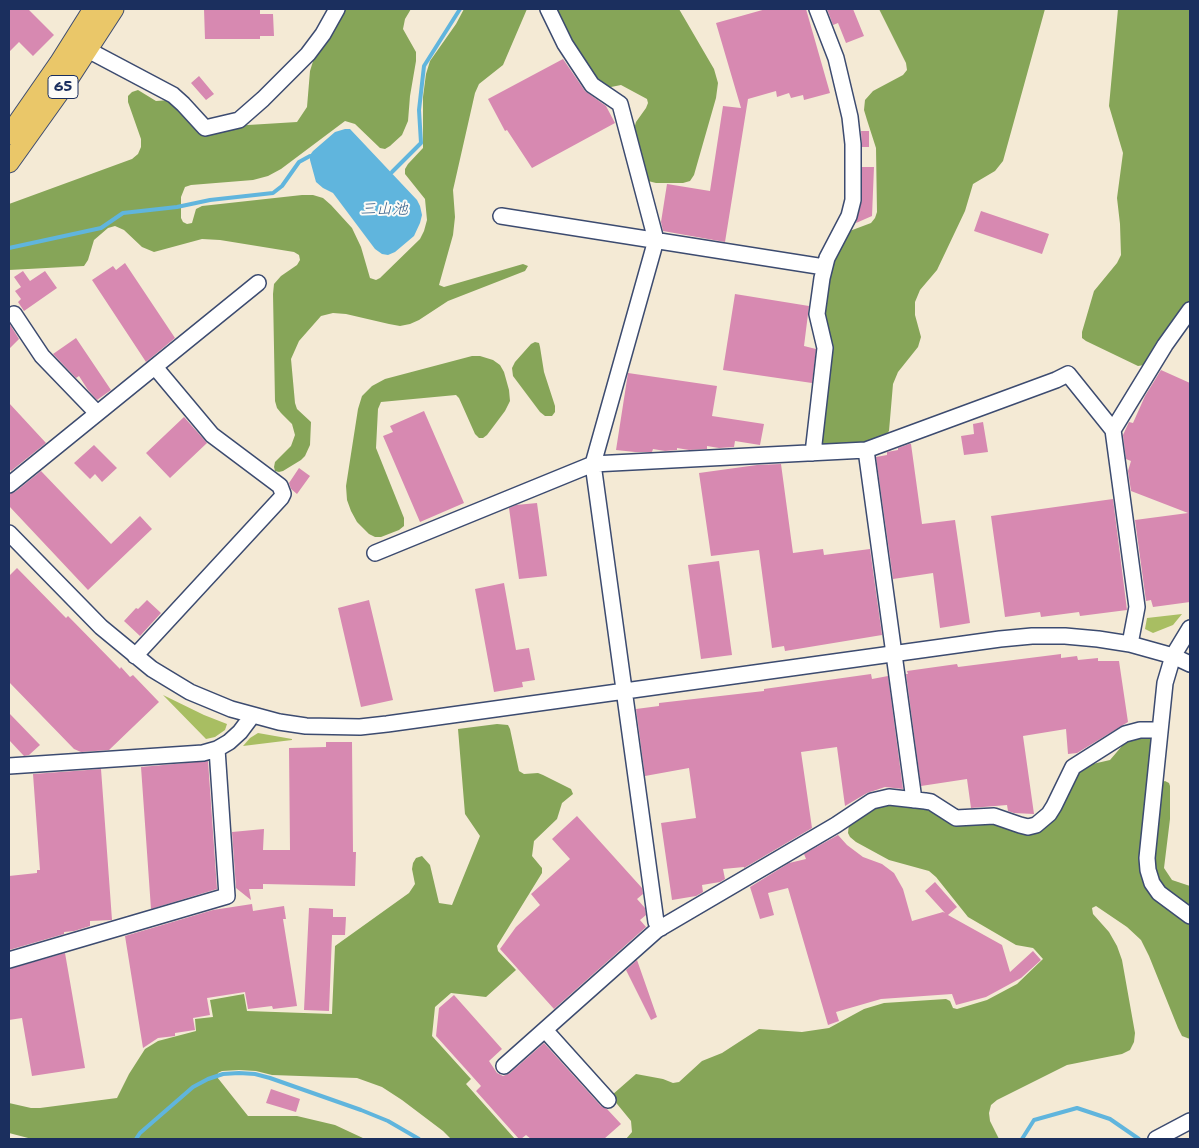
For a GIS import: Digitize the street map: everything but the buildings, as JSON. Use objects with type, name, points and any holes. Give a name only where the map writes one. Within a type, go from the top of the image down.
[{"type":"main road","name":"65","points":[[9,135],[54,71],[94,9]]},
{"type":"main road","name":"65","points":[[9,163],[88,50],[114,9]]},
{"type":"street","points":[[88,50],[173,95],[205,128],[239,120],[308,54],[324,34],[337,9]]},
{"type":"street","points":[[548,9],[565,44],[592,85],[620,104],[656,240],[593,464],[656,922],[661,928]]},
{"type":"street","points":[[813,453],[825,348],[818,314],[824,267],[831,249],[850,216],[852,208],[850,117],[836,58],[817,9]]},
{"type":"street","points":[[501,216],[824,267]]},
{"type":"street","points":[[9,485],[258,283]]},
{"type":"street","points":[[1112,430],[1164,345],[1190,310]]},
{"type":"street","points":[[14,314],[42,356],[98,413]]},
{"type":"street","points":[[134,656],[283,494],[280,486],[212,435],[155,367]]},
{"type":"street","points":[[375,553],[593,464],[866,450],[1068,374],[1112,430],[1137,607],[1130,644]]},
{"type":"street","points":[[866,450],[914,800]]},
{"type":"street","points":[[9,533],[85,612],[134,656],[164,677],[190,692],[252,716],[306,726],[360,727],[1032,636],[1065,636],[1130,644],[1173,656],[1190,664]]},
{"type":"street","points":[[1190,628],[1173,656],[1165,683],[1147,858],[1152,882],[1159,893],[1190,916]]},
{"type":"street","points":[[9,766],[203,753],[217,749],[235,737],[252,716]]},
{"type":"street","points":[[504,1066],[661,928],[836,825],[872,801],[889,797],[931,802],[956,818],[994,816],[1020,826],[1028,827],[1036,825],[1049,814],[1073,767],[1125,734],[1140,730],[1160,730]]},
{"type":"street","points":[[9,960],[227,896],[217,749]]},
{"type":"street","points":[[545,1030],[608,1100]]},
{"type":"street","points":[[1156,1139],[1190,1121]]},
{"type":"green space","points":[[343,9],[411,9],[405,19],[403,29],[416,52],[416,61],[408,121],[402,135],[385,149],[380,148],[355,124],[345,121],[281,169],[268,176],[253,180],[185,187],[181,197],[181,218],[183,222],[187,224],[192,223],[196,209],[202,206],[313,195],[323,198],[352,228],[361,247],[370,278],[376,280],[380,278],[420,239],[427,220],[425,199],[405,174],[405,169],[423,148],[423,97],[430,61],[456,24],[464,9],[527,9],[503,65],[479,84],[475,93],[453,190],[455,217],[453,235],[439,285],[444,287],[523,264],[528,266],[525,271],[448,301],[410,324],[400,326],[346,314],[333,313],[321,316],[299,341],[291,359],[295,403],[297,409],[311,422],[310,445],[301,460],[279,472],[275,471],[275,462],[291,446],[295,435],[292,424],[277,408],[275,401],[273,294],[274,284],[281,276],[297,265],[300,260],[299,255],[294,252],[220,240],[202,239],[154,252],[142,247],[124,230],[115,226],[108,228],[94,240],[88,260],[84,266],[9,270],[9,204],[132,159],[138,154],[141,147],[141,139],[128,102],[128,96],[138,90],[156,101],[170,100],[199,128],[297,122],[307,107],[310,71],[314,58]]},
{"type":"green space","points":[[553,9],[679,9],[714,69],[718,83],[716,98],[694,175],[690,181],[683,183],[656,183],[648,181],[644,175],[634,129],[636,122],[646,108],[647,99],[621,85],[606,88],[595,81]]},
{"type":"green space","points":[[879,9],[1045,9],[1003,161],[995,171],[973,184],[965,211],[937,270],[920,290],[915,302],[915,315],[921,337],[918,347],[898,372],[893,384],[889,431],[885,436],[865,445],[824,445],[819,441],[821,314],[826,278],[847,232],[871,223],[877,212],[876,148],[864,110],[865,100],[873,91],[903,75],[907,70],[906,63]]},
{"type":"green space","points":[[1118,9],[1190,9],[1190,302],[1144,365],[1138,366],[1082,338],[1094,291],[1117,263],[1121,255],[1117,198],[1123,153],[1109,106]]},
{"type":"green space","points":[[535,342],[539,343],[544,372],[555,406],[555,412],[552,416],[545,416],[540,412],[513,376],[512,368],[515,362]]},
{"type":"green space","points":[[472,356],[493,360],[500,365],[509,390],[510,401],[505,411],[487,435],[479,438],[475,434],[456,395],[381,402],[378,409],[376,448],[404,518],[404,526],[381,537],[369,534],[357,522],[351,511],[347,500],[346,486],[358,409],[362,396],[372,386],[385,379]]},
{"type":"green space","points":[[1182,614],[1173,625],[1153,633],[1145,629],[1147,618]]},
{"type":"green space","points":[[163,695],[227,724],[225,730],[215,737],[206,739]]},
{"type":"green space","points":[[497,724],[508,725],[510,729],[519,771],[524,774],[538,773],[543,775],[571,789],[573,794],[562,803],[557,819],[534,841],[532,856],[542,868],[542,873],[497,946],[498,951],[516,970],[486,997],[451,993],[435,1007],[432,1036],[471,1079],[466,1084],[515,1139],[451,1139],[402,1100],[382,1087],[357,1078],[272,1075],[256,1071],[239,1070],[222,1071],[218,1073],[217,1077],[248,1116],[297,1116],[335,1125],[365,1139],[32,1139],[9,1133],[9,1103],[40,1108],[117,1098],[145,1049],[158,1041],[196,1031],[195,1019],[213,1017],[210,1000],[244,994],[247,1011],[332,1014],[335,946],[409,893],[415,884],[412,869],[416,858],[422,856],[430,865],[439,903],[452,905],[480,836],[465,814],[458,729]]},
{"type":"green space","points":[[258,733],[292,739],[292,740],[243,746]]},
{"type":"green space","points":[[1149,736],[1152,739],[1141,858],[1190,923],[1190,1039],[1182,1036],[1178,1028],[1141,940],[1127,927],[1096,906],[1092,908],[1093,914],[1109,932],[1122,960],[1135,1033],[1134,1042],[1130,1050],[1122,1054],[1067,1065],[997,1100],[991,1105],[989,1113],[990,1121],[999,1139],[626,1139],[632,1132],[631,1121],[613,1099],[612,1095],[636,1074],[663,1079],[673,1083],[679,1082],[702,1061],[722,1053],[759,1029],[802,1032],[829,1028],[864,1009],[884,1003],[946,999],[950,1001],[953,1008],[957,1009],[987,1000],[1017,984],[1043,959],[1033,948],[1016,945],[968,917],[929,871],[889,860],[856,842],[848,833],[849,824],[881,803],[924,806],[1028,832],[1075,774],[1084,766],[1110,760],[1128,739]]},
{"type":"green space","points":[[1165,781],[1170,786],[1170,819],[1164,868],[1172,880],[1190,886],[1190,909],[1173,897],[1157,880],[1153,858],[1162,782]]},
{"type":"water","name":"三山池","points":[[350,129],[417,200],[420,206],[422,215],[414,236],[395,252],[388,255],[382,254],[375,249],[333,193],[316,182],[310,155],[335,132]]},
{"type":"waterway","points":[[392,172],[421,143],[419,110],[424,66],[460,9]]},
{"type":"waterway","points":[[9,248],[101,228],[123,213],[273,193],[282,186],[299,162],[310,156]]},
{"type":"waterway","points":[[136,1139],[140,1133],[193,1087],[223,1074],[239,1073],[255,1074],[270,1078],[361,1110],[388,1121],[419,1139]]},
{"type":"waterway","points":[[1022,1139],[1034,1120],[1077,1108],[1110,1119],[1139,1139]]}]
